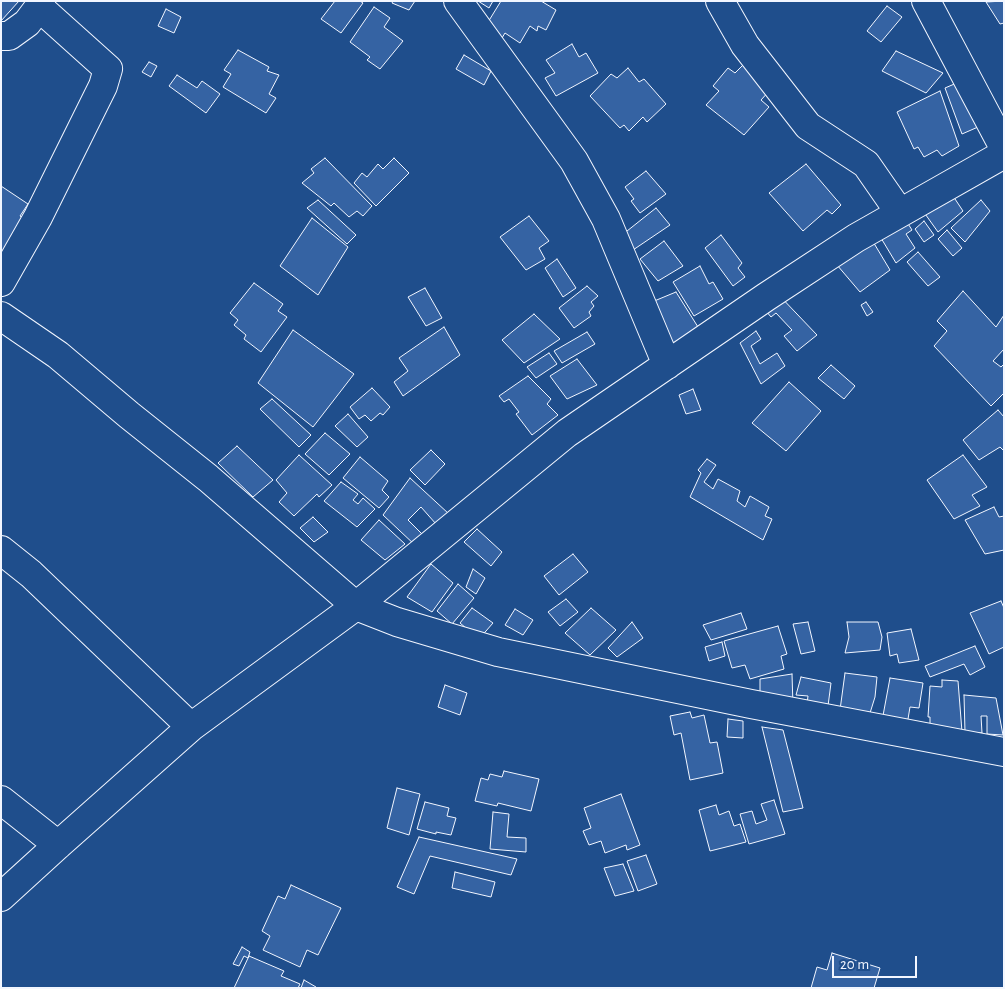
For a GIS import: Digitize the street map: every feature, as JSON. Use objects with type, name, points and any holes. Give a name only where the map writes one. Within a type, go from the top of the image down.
[{"type":"street","points":[[458,1],[574,161],[606,219],[667,365]]},
{"type":"street","points":[[720,1],[745,45],[808,126],[866,164],[900,213]]},
{"type":"street","points":[[926,1],[1004,148]]},
{"type":"street","points":[[1,36],[8,36],[27,23],[40,4],[108,69],[103,86],[38,217],[1,282]]},
{"type":"street","points":[[1,897],[191,727],[356,606],[568,433],[856,238],[1004,154]]},
{"type":"street","points":[[1,316],[58,355],[208,478],[356,606],[397,622],[498,652],[742,702],[1004,752]]},
{"type":"street","points":[[1,550],[31,574],[191,727]]},
{"type":"street","points":[[1,800],[58,845]]},
{"type":"building","points":[[1,1],[19,1],[1,21]]},
{"type":"building","points":[[335,1],[360,1],[363,3],[341,33],[321,19]]},
{"type":"building","points":[[393,1],[415,1],[409,10],[392,3]]},
{"type":"building","points":[[478,1],[493,1],[489,8]]},
{"type":"building","points":[[501,1],[541,1],[556,10],[546,30],[538,26],[537,31],[530,26],[520,43],[505,33],[502,38],[485,27]]},
{"type":"building","points":[[1004,1],[1004,23],[1000,24],[986,2]]},
{"type":"building","points":[[887,6],[902,17],[881,42],[867,31]]},
{"type":"building","points":[[374,7],[390,18],[384,27],[403,41],[380,69],[367,60],[370,57],[350,42]]},
{"type":"building","points":[[166,9],[181,17],[174,33],[158,26]]},
{"type":"building","points":[[572,44],[579,57],[586,53],[598,73],[556,96],[545,78],[555,73],[546,60]]},
{"type":"building","points":[[238,50],[269,67],[267,71],[279,75],[269,94],[276,98],[266,113],[223,87],[231,74],[224,70]]},
{"type":"building","points":[[896,51],[943,73],[926,93],[882,71]]},
{"type":"building","points":[[464,55],[491,71],[484,85],[456,69]]},
{"type":"building","points":[[149,62],[157,66],[151,77],[142,72]]},
{"type":"building","points":[[745,63],[771,89],[761,100],[769,107],[744,135],[706,105],[719,91],[713,86],[728,68],[735,73]]},
{"type":"building","points":[[628,68],[639,82],[644,79],[666,104],[647,122],[643,117],[629,131],[624,125],[620,128],[590,96],[611,74],[617,78]]},
{"type":"building","points":[[177,75],[197,88],[202,81],[220,94],[206,113],[169,86]]},
{"type":"building","points":[[959,82],[978,127],[962,134],[945,88]]},
{"type":"building","points":[[940,91],[959,146],[942,156],[937,150],[924,157],[918,147],[914,149],[897,112]]},
{"type":"building","points":[[325,158],[372,206],[363,216],[357,211],[349,217],[334,203],[331,206],[302,183],[314,173],[311,169]]},
{"type":"building","points":[[394,158],[409,173],[376,206],[354,183],[362,173],[367,177],[378,164],[383,169]]},
{"type":"building","points":[[806,164],[841,205],[832,214],[827,210],[803,231],[769,193]]},
{"type":"building","points":[[646,171],[666,194],[640,213],[631,201],[634,199],[625,187]]},
{"type":"building","points":[[1,186],[28,204],[20,216],[30,223],[1,261]]},
{"type":"building","points":[[951,193],[963,211],[938,232],[923,211]]},
{"type":"building","points":[[318,200],[356,235],[347,244],[307,208]]},
{"type":"building","points":[[981,200],[990,211],[965,242],[951,228]]},
{"type":"building","points":[[656,208],[670,225],[633,250],[622,235]]},
{"type":"building","points":[[529,216],[549,241],[539,248],[545,259],[526,270],[500,237]]},
{"type":"building","points":[[312,218],[348,247],[318,295],[280,266]]},
{"type":"building","points":[[905,219],[912,230],[906,234],[915,248],[896,263],[878,233]]},
{"type":"building","points":[[924,221],[934,235],[924,242],[915,229]]},
{"type":"building","points":[[947,230],[962,248],[953,256],[938,239]]},
{"type":"building","points":[[721,235],[742,263],[738,268],[745,277],[733,286],[705,248]]},
{"type":"building","points":[[872,240],[890,270],[860,292],[837,265]]},
{"type":"building","points":[[664,241],[683,266],[658,281],[640,259]]},
{"type":"building","points":[[918,252],[940,277],[928,286],[907,262]]},
{"type":"building","points":[[557,259],[576,288],[563,297],[545,268]]},
{"type":"building","points":[[700,266],[709,284],[713,282],[723,299],[694,316],[673,282]]},
{"type":"building","points":[[254,283],[283,304],[278,311],[287,317],[261,352],[244,339],[246,335],[234,325],[238,320],[230,313]]},
{"type":"building","points":[[587,286],[598,296],[591,302],[594,306],[589,312],[591,316],[574,328],[559,308]]},
{"type":"building","points":[[425,288],[442,318],[426,326],[408,297]]},
{"type":"building","points":[[963,291],[996,327],[1004,315],[1004,349],[993,361],[1001,367],[1004,364],[1004,393],[991,406],[934,346],[947,331],[937,321]]},
{"type":"building","points":[[676,292],[698,327],[663,352],[647,304]]},
{"type":"building","points":[[776,292],[817,335],[797,351],[784,336],[792,330],[776,313],[771,317],[761,305]]},
{"type":"building","points":[[866,302],[873,312],[867,316],[861,305]]},
{"type":"building","points":[[534,314],[560,339],[524,363],[502,340]]},
{"type":"building","points":[[444,327],[460,355],[403,396],[394,382],[408,371],[399,358]]},
{"type":"building","points":[[293,330],[354,374],[313,427],[258,383]]},
{"type":"building","points":[[756,331],[761,339],[751,346],[760,364],[777,353],[785,366],[761,384],[740,343]]},
{"type":"building","points":[[587,332],[595,344],[562,363],[554,351]]},
{"type":"building","points":[[549,353],[557,364],[536,378],[527,367]]},
{"type":"building","points":[[577,359],[597,385],[567,399],[550,376]]},
{"type":"building","points":[[831,365],[855,386],[844,399],[818,378]]},
{"type":"building","points":[[528,376],[551,399],[547,404],[558,415],[532,435],[516,414],[519,412],[509,399],[504,402],[499,396]]},
{"type":"building","points":[[789,382],[821,411],[786,451],[752,423]]},
{"type":"building","points":[[372,388],[390,407],[383,415],[380,413],[371,421],[365,415],[359,419],[350,407]]},
{"type":"building","points":[[693,389],[701,410],[686,414],[679,395]]},
{"type":"building","points":[[272,399],[311,435],[299,447],[260,409]]},
{"type":"building","points":[[998,410],[1004,417],[1004,451],[1000,447],[979,460],[963,440]]},
{"type":"building","points":[[348,414],[368,437],[357,447],[335,426]]},
{"type":"building","points":[[325,433],[350,454],[329,475],[305,454]]},
{"type":"building","points":[[237,446],[273,480],[253,497],[218,463]]},
{"type":"building","points":[[431,450],[445,464],[425,485],[410,470]]},
{"type":"building","points":[[299,455],[332,485],[319,497],[317,494],[294,516],[279,502],[287,493],[276,480]]},
{"type":"building","points":[[963,455],[987,487],[972,495],[980,506],[954,519],[927,480]]},
{"type":"building","points":[[360,457],[388,481],[382,490],[389,497],[379,508],[343,478]]},
{"type":"building","points":[[707,459],[716,465],[704,482],[713,489],[718,479],[740,491],[737,501],[745,507],[750,496],[769,507],[765,516],[772,519],[763,540],[690,497],[701,473],[698,470]]},
{"type":"building","points":[[410,478],[449,514],[436,524],[421,507],[408,520],[424,536],[416,546],[383,515]]},
{"type":"building","points":[[341,482],[358,494],[353,500],[358,504],[363,498],[375,509],[357,527],[324,501]]},
{"type":"building","points":[[994,507],[999,517],[1004,516],[1004,550],[985,554],[965,520]]},
{"type":"building","points":[[313,517],[328,532],[314,542],[300,528]]},
{"type":"building","points":[[379,520],[405,544],[385,560],[361,540]]},
{"type":"building","points":[[477,529],[502,552],[491,566],[464,542]]},
{"type":"building","points":[[573,554],[588,572],[559,595],[544,576]]},
{"type":"building","points":[[431,564],[453,583],[432,612],[407,597]]},
{"type":"building","points":[[473,569],[485,578],[476,594],[466,587]]},
{"type":"building","points":[[458,584],[474,598],[452,624],[437,611]]},
{"type":"building","points":[[566,599],[578,612],[560,626],[548,612]]},
{"type":"building","points":[[1001,601],[1004,608],[1004,647],[989,654],[970,613]]},
{"type":"building","points":[[472,608],[493,623],[479,639],[460,623]]},
{"type":"building","points":[[591,608],[616,630],[590,655],[565,633]]},
{"type":"building","points":[[515,609],[533,620],[523,635],[505,625]]},
{"type":"building","points":[[741,613],[747,629],[711,640],[703,625]]},
{"type":"building","points":[[632,622],[643,638],[617,657],[608,648]]},
{"type":"building","points":[[808,622],[815,651],[801,654],[793,624]]},
{"type":"building","points":[[847,622],[878,622],[882,637],[880,650],[845,653],[849,637]]},
{"type":"building","points":[[778,626],[787,654],[781,656],[784,669],[750,679],[745,665],[732,668],[724,641]]},
{"type":"building","points":[[911,629],[919,660],[899,663],[897,654],[890,656],[887,633]]},
{"type":"building","points":[[722,642],[725,656],[709,661],[705,647]]},
{"type":"building","points":[[975,646],[985,667],[970,675],[964,664],[930,677],[925,666]]},
{"type":"building","points":[[845,673],[877,677],[875,697],[870,713],[840,710]]},
{"type":"building","points":[[792,674],[793,706],[760,693],[760,679]]},
{"type":"building","points":[[801,677],[831,683],[828,706],[807,704],[808,696],[796,695]]},
{"type":"building","points":[[890,678],[923,683],[919,708],[910,707],[907,725],[882,721]]},
{"type":"building","points":[[942,680],[958,681],[962,732],[930,728],[930,717],[928,717],[930,686],[942,687]]},
{"type":"building","points":[[445,685],[467,693],[460,715],[438,707]]},
{"type":"building","points":[[964,695],[996,698],[1003,735],[987,734],[987,716],[981,716],[982,733],[965,732]]},
{"type":"building","points":[[690,712],[692,718],[704,715],[710,743],[717,742],[723,773],[690,780],[681,733],[674,735],[670,716]]},
{"type":"building","points":[[728,719],[743,721],[743,738],[727,737]]},
{"type":"building","points":[[762,727],[783,730],[803,808],[783,812]]},
{"type":"building","points":[[504,771],[539,779],[531,811],[498,803],[497,806],[475,801],[481,778],[488,780],[490,774],[502,777]]},
{"type":"building","points":[[397,788],[420,794],[409,835],[387,828]]},
{"type":"building","points":[[621,794],[640,845],[627,850],[626,845],[605,853],[601,841],[589,845],[583,831],[591,828],[584,808]]},
{"type":"building","points":[[774,800],[785,834],[749,844],[740,814],[752,811],[756,824],[767,820],[761,804]]},
{"type":"building","points":[[425,802],[449,808],[447,816],[456,818],[451,835],[436,832],[436,834],[417,829]]},
{"type":"building","points":[[716,805],[719,815],[729,811],[734,826],[740,824],[746,842],[710,851],[699,810]]},
{"type":"building","points":[[493,812],[509,814],[507,837],[526,838],[526,852],[490,849]]},
{"type":"building","points":[[419,837],[517,859],[511,875],[430,856],[414,894],[397,887]]},
{"type":"building","points":[[646,855],[657,884],[638,891],[627,861]]},
{"type":"building","points":[[623,864],[634,891],[615,896],[604,868]]},
{"type":"building","points":[[455,872],[495,882],[491,897],[452,888]]},
{"type":"building","points":[[291,885],[341,908],[318,955],[307,950],[300,967],[263,950],[270,936],[262,931],[278,896],[285,899]]},
{"type":"building","points":[[242,947],[250,952],[248,958],[244,956],[239,966],[233,964]]},
{"type":"building","points":[[832,953],[880,968],[874,988],[811,988],[817,967],[827,970]]},
{"type":"building","points":[[249,956],[284,971],[281,976],[300,984],[298,988],[234,988]]},
{"type":"building","points":[[304,980],[316,987],[301,988]]}]
